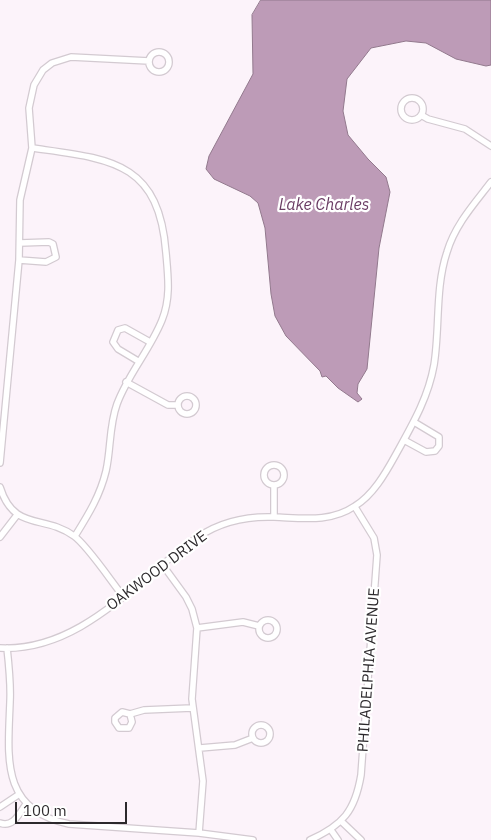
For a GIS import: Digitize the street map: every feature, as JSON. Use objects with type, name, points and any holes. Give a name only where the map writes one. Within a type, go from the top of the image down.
[{"type":"street","points":[[0,463],[19,260],[20,200],[32,148],[30,100],[34,85],[43,70],[52,63],[71,57],[149,61]]},
{"type":"street","points":[[421,115],[428,119],[465,129],[491,146]]},
{"type":"street","points":[[32,148],[104,159],[131,174],[149,191],[164,225],[169,284],[165,311],[150,342],[126,382],[112,424],[108,461],[100,492],[75,536]]},
{"type":"street","name":"OAKWOOD DRIVE","points":[[0,648],[37,644],[69,633],[87,624],[198,537],[224,524],[246,519],[274,517],[321,518],[355,506],[378,484],[424,402],[434,365],[441,278],[447,251],[462,220],[491,182]]},
{"type":"street","points":[[19,260],[50,261],[56,257],[53,244],[49,242],[20,243]]},
{"type":"street","points":[[138,361],[118,349],[112,342],[118,330],[125,328],[150,342]]},
{"type":"street","points":[[126,382],[168,405],[178,406]]},
{"type":"street","points":[[404,440],[426,452],[436,451],[439,446],[439,437],[436,433],[414,422]]},
{"type":"street","points":[[274,485],[274,517]]},
{"type":"street","points":[[0,487],[6,502],[17,515],[75,536],[123,596]]},
{"type":"street","name":"PHILADELPHIA AVENUE","points":[[310,840],[331,830],[341,822],[355,800],[361,775],[377,564],[374,538],[355,506]]},
{"type":"street","points":[[0,536],[17,515]]},
{"type":"street","points":[[162,564],[186,597],[192,609],[196,628],[192,708],[200,748],[203,780],[199,833]]},
{"type":"street","points":[[196,628],[243,622],[259,626]]},
{"type":"street","points":[[7,648],[10,690],[6,757],[18,795],[26,804],[52,820],[69,824],[199,833],[253,840]]},
{"type":"street","points":[[130,714],[144,710],[192,708]]},
{"type":"street","points":[[200,748],[235,745],[253,738]]},
{"type":"street","points":[[0,807],[18,795]]},
{"type":"street","points":[[0,823],[8,824],[13,822],[26,804]]},
{"type":"street","points":[[341,822],[361,840]]},
{"type":"street","points":[[331,830],[338,840]]},
{"type":"water","name":"Lake Charles","points":[[261,0],[491,0],[491,65],[486,66],[456,59],[426,43],[406,41],[371,48],[347,79],[343,111],[348,135],[386,177],[390,192],[379,248],[367,369],[358,384],[357,393],[362,399],[358,402],[338,388],[326,376],[322,377],[320,371],[286,336],[275,316],[265,228],[258,203],[250,196],[214,179],[206,169],[209,156],[253,74],[252,15]]}]
